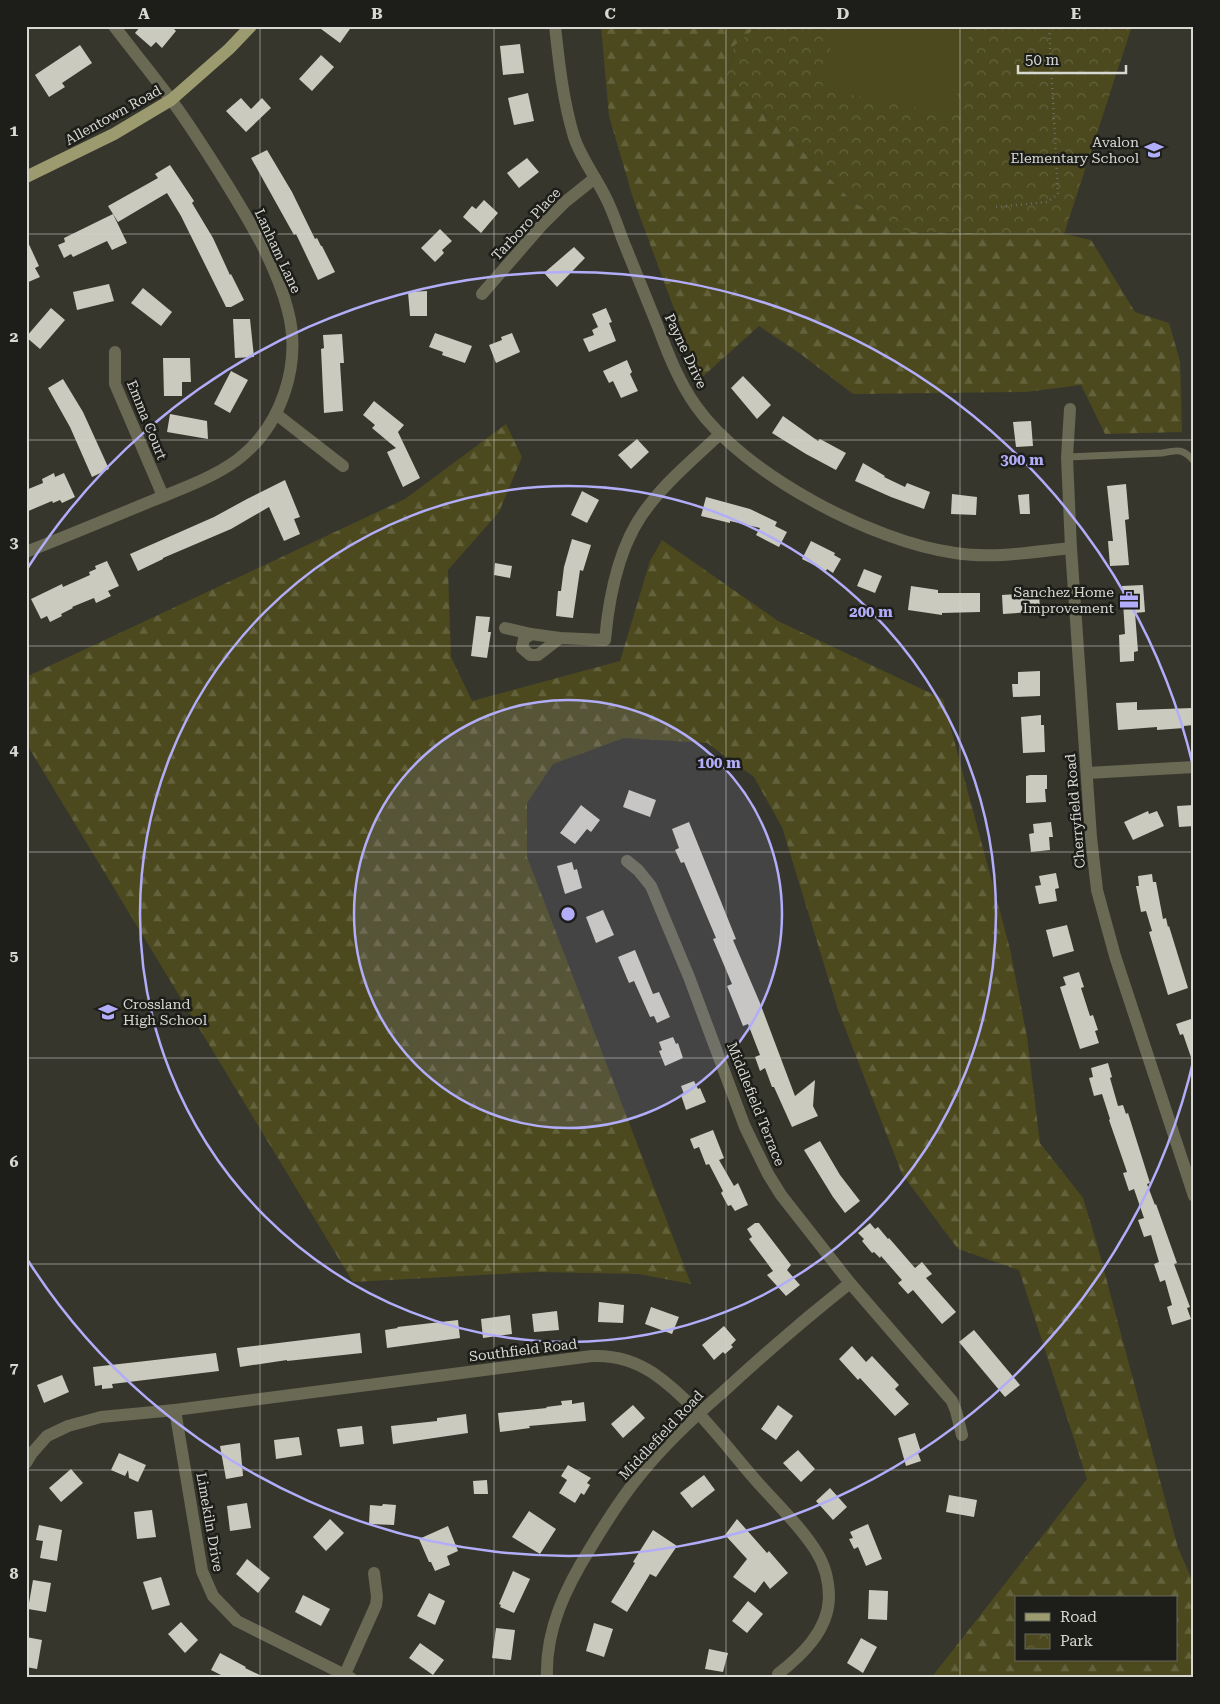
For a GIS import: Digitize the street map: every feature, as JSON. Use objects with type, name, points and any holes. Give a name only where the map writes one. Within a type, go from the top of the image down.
[{"type":"main road","name":"Allentown Road","points":[[26,177],[114,134],[172,100],[229,49],[251,26]]},
{"type":"street","name":"Lanham Lane","points":[[26,552],[163,496],[215,473],[237,460],[259,439],[276,414],[287,387],[292,331],[289,312],[274,271],[246,215],[202,144],[172,100],[114,26]]},
{"type":"street","name":"Payne Drive","points":[[555,26],[561,80],[574,136],[584,159],[606,198],[669,356],[686,390],[707,420],[720,434],[770,474],[817,502],[853,522],[911,544],[971,555],[1020,554],[1071,548]]},
{"type":"street","name":"Tarboro Place","points":[[482,294],[541,226],[565,202],[595,178]]},
{"type":"street","name":"Emma Court","points":[[115,352],[115,384],[163,496]]},
{"type":"street","name":"Cherryfield Road","points":[[1070,409],[1066,457],[1071,548],[1091,837],[1097,890],[1107,930],[1194,1196]]},
{"type":"street","points":[[276,414],[343,466]]},
{"type":"street","points":[[505,628],[560,638],[605,640],[607,614],[615,580],[637,522],[648,505],[668,482],[720,434]]},
{"type":"street","points":[[531,634],[524,639],[522,648],[530,655],[538,655],[560,638]]},
{"type":"street","points":[[1087,773],[1194,767]]},
{"type":"street","name":"Middlefield Terrace","points":[[627,861],[638,870],[651,886],[746,1127],[768,1174],[781,1195],[850,1283],[952,1401],[962,1435]]},
{"type":"street","name":"Middlefield Road","points":[[547,1678],[547,1658],[553,1624],[569,1586],[585,1556],[640,1474],[698,1414],[781,1340],[850,1283]]},
{"type":"street","name":"Southfield Road","points":[[26,1463],[47,1436],[68,1426],[101,1417],[175,1410],[601,1355],[617,1358],[652,1372],[680,1395],[816,1550],[821,1560],[828,1586],[829,1600],[826,1612],[812,1642],[801,1655],[778,1674]]},
{"type":"street","name":"Limekiln Drive","points":[[175,1410],[202,1571],[213,1596],[237,1621],[348,1676]]},
{"type":"street","points":[[348,1676],[376,1605],[374,1573]]},
{"type":"lane","points":[[1066,457],[1162,453],[1177,450],[1187,452],[1194,461]]},
{"type":"path","points":[[996,207],[1047,202],[1058,194],[1049,26]]},
{"type":"green space","points":[[601,26],[758,26],[734,46],[727,75],[853,202],[906,232],[1064,234],[1091,240],[1135,312],[1169,323],[1180,361],[1182,432],[1105,434],[1081,385],[1026,392],[853,394],[802,355],[759,326],[700,379],[633,198],[609,116]]},
{"type":"green space","points":[[758,26],[1132,26],[1064,234],[906,232],[853,202],[727,75],[734,46]]},
{"type":"green space","points":[[835,26],[971,26],[953,115],[822,89]]},
{"type":"green space","points":[[506,424],[522,457],[499,512],[448,570],[451,657],[472,701],[620,661],[650,561],[662,540],[778,621],[943,699],[1010,949],[1027,1037],[1040,1143],[1083,1198],[1178,1548],[1194,1584],[1194,1678],[931,1678],[1087,1479],[1019,1270],[958,1249],[902,1174],[838,1010],[782,827],[754,777],[707,743],[624,738],[553,764],[527,803],[527,857],[691,1284],[639,1274],[538,1272],[353,1282],[26,743],[26,677],[405,499]]},
{"type":"building","points":[[141,26],[171,26],[176,31],[162,48],[156,42],[151,47],[135,33]]},
{"type":"building","points":[[317,26],[352,26],[340,43]]},
{"type":"building","points":[[520,44],[524,73],[503,75],[500,46]]},
{"type":"building","points":[[80,45],[92,63],[62,83],[65,87],[49,97],[35,75]]},
{"type":"building","points":[[321,55],[334,67],[312,91],[299,79]]},
{"type":"building","points":[[528,93],[534,121],[514,125],[508,98]]},
{"type":"building","points":[[241,98],[251,109],[262,98],[271,108],[246,132],[226,111]]},
{"type":"building","points":[[267,150],[335,272],[318,280],[296,234],[294,235],[251,158]]},
{"type":"building","points":[[527,158],[539,172],[519,188],[507,173]]},
{"type":"building","points":[[170,165],[194,201],[192,203],[213,238],[244,300],[231,307],[226,307],[181,216],[167,193],[118,222],[108,206],[158,178],[155,174]]},
{"type":"building","points":[[484,200],[498,213],[481,233],[463,217],[472,206],[476,209]]},
{"type":"building","points":[[113,214],[127,243],[112,250],[107,241],[73,257],[71,254],[64,258],[58,245],[65,242],[64,238]]},
{"type":"building","points":[[440,229],[452,241],[442,250],[444,253],[435,262],[421,248]]},
{"type":"building","points":[[26,238],[39,266],[35,268],[40,277],[26,283]]},
{"type":"building","points":[[574,247],[585,258],[557,287],[544,273]]},
{"type":"building","points":[[109,284],[114,301],[77,310],[73,292]]},
{"type":"building","points":[[143,288],[172,312],[161,326],[131,303]]},
{"type":"building","points":[[427,291],[427,316],[410,316],[408,292]]},
{"type":"building","points":[[51,308],[65,320],[40,349],[26,337]]},
{"type":"building","points":[[606,308],[612,322],[609,323],[616,341],[589,352],[583,339],[594,335],[592,330],[598,327],[592,314]]},
{"type":"building","points":[[233,319],[250,319],[254,357],[235,358]]},
{"type":"building","points":[[435,333],[472,346],[465,363],[442,355],[443,352],[429,347]]},
{"type":"building","points":[[512,333],[520,352],[496,363],[489,345],[502,340],[501,337]]},
{"type":"building","points":[[342,334],[344,363],[340,363],[343,411],[324,413],[321,349],[324,348],[323,335]]},
{"type":"building","points":[[163,358],[190,358],[191,382],[182,382],[182,396],[164,396]]},
{"type":"building","points":[[627,360],[632,372],[630,374],[638,391],[621,398],[613,381],[609,383],[603,371]]},
{"type":"building","points":[[231,371],[248,380],[230,413],[214,404]]},
{"type":"building","points":[[743,376],[771,405],[757,419],[731,388]]},
{"type":"building","points":[[63,379],[83,412],[109,469],[92,477],[70,427],[48,388]]},
{"type":"building","points":[[374,401],[404,425],[398,432],[420,478],[403,487],[387,452],[396,448],[372,428],[375,425],[363,415]]},
{"type":"building","points":[[170,414],[207,421],[208,439],[167,432]]},
{"type":"building","points":[[783,416],[818,441],[820,439],[846,453],[836,470],[772,433]]},
{"type":"building","points":[[1031,421],[1033,446],[1016,447],[1013,422]]},
{"type":"building","points":[[637,439],[649,452],[631,469],[618,455]]},
{"type":"building","points":[[863,463],[884,477],[905,487],[907,483],[930,492],[924,509],[855,481]]},
{"type":"building","points":[[54,473],[55,477],[64,473],[75,497],[62,503],[60,500],[53,503],[52,501],[26,512],[26,490],[43,483],[42,479]]},
{"type":"building","points":[[285,480],[300,517],[294,519],[300,534],[284,541],[269,507],[231,529],[163,558],[138,571],[130,554],[214,517]]},
{"type":"building","points":[[1126,484],[1129,519],[1125,520],[1129,565],[1110,566],[1108,541],[1113,541],[1107,486]]},
{"type":"building","points":[[582,491],[599,500],[587,523],[571,515]]},
{"type":"building","points":[[952,494],[977,497],[976,515],[951,514]]},
{"type":"building","points":[[1029,494],[1030,514],[1020,514],[1018,495]]},
{"type":"building","points":[[706,497],[750,509],[777,522],[775,526],[787,532],[779,547],[756,535],[760,528],[701,516]]},
{"type":"building","points":[[572,539],[591,545],[583,571],[580,570],[573,618],[556,616],[558,591],[561,591],[564,567]]},
{"type":"building","points":[[811,541],[835,553],[834,555],[841,559],[833,573],[802,559]]},
{"type":"building","points":[[107,561],[119,586],[108,591],[111,596],[96,603],[94,598],[72,607],[61,614],[62,616],[50,622],[47,616],[41,619],[31,599],[62,584],[63,587],[90,575],[89,572],[96,569],[95,566]]},
{"type":"building","points":[[495,563],[512,566],[510,578],[494,575]]},
{"type":"building","points":[[864,569],[882,576],[875,593],[857,586]]},
{"type":"building","points":[[1143,585],[1145,612],[1135,613],[1138,651],[1134,652],[1134,661],[1120,662],[1119,635],[1125,634],[1122,586]]},
{"type":"building","points":[[911,586],[938,590],[938,593],[980,593],[980,612],[942,613],[942,615],[908,610]]},
{"type":"building","points":[[1039,594],[1040,609],[1032,610],[1032,612],[1003,614],[1002,595]]},
{"type":"building","points":[[476,616],[490,617],[488,632],[491,632],[487,658],[471,656]]},
{"type":"building","points":[[1040,671],[1040,696],[1013,697],[1012,684],[1018,684],[1018,672]]},
{"type":"building","points":[[1137,702],[1137,710],[1192,708],[1193,725],[1184,726],[1184,728],[1157,730],[1157,727],[1118,730],[1116,703]]},
{"type":"building","points":[[1041,715],[1041,725],[1044,725],[1045,752],[1023,753],[1021,717]]},
{"type":"building","points":[[1047,775],[1046,802],[1026,803],[1026,776]]},
{"type":"building","points":[[629,790],[656,800],[650,817],[623,807]]},
{"type":"building","points":[[581,805],[600,820],[591,832],[587,829],[575,844],[560,833]]},
{"type":"building","points":[[1194,805],[1194,826],[1179,827],[1177,806]]},
{"type":"building","points":[[1148,811],[1149,814],[1157,811],[1164,826],[1133,840],[1124,822]]},
{"type":"building","points":[[689,822],[736,939],[733,940],[760,1003],[795,1096],[815,1080],[813,1106],[818,1116],[792,1127],[774,1087],[772,1087],[765,1068],[760,1071],[755,1057],[760,1055],[748,1024],[743,1026],[727,986],[732,984],[713,939],[716,938],[684,862],[681,863],[675,850],[679,848],[672,829]]},
{"type":"building","points":[[1051,822],[1053,837],[1049,837],[1050,850],[1031,852],[1029,834],[1034,833],[1033,824]]},
{"type":"building","points":[[572,862],[574,870],[577,869],[582,888],[565,894],[557,866]]},
{"type":"building","points":[[1056,873],[1059,888],[1055,889],[1057,901],[1039,904],[1035,886],[1041,885],[1039,876]]},
{"type":"building","points":[[1152,874],[1153,882],[1156,882],[1163,919],[1166,918],[1169,926],[1188,988],[1168,995],[1149,932],[1152,931],[1146,911],[1141,912],[1136,886],[1139,886],[1138,876]]},
{"type":"building","points":[[603,910],[614,935],[596,943],[586,917]]},
{"type":"building","points":[[1067,925],[1074,951],[1053,957],[1046,930]]},
{"type":"building","points":[[635,950],[653,994],[659,992],[670,1017],[657,1023],[654,1016],[650,1017],[634,981],[629,983],[618,957]]},
{"type":"building","points":[[1079,972],[1084,987],[1081,988],[1090,1016],[1093,1015],[1098,1030],[1095,1031],[1099,1043],[1080,1049],[1060,987],[1066,985],[1063,977]]},
{"type":"building","points":[[1194,1018],[1194,1060],[1192,1060],[1183,1034],[1180,1035],[1176,1024]]},
{"type":"building","points":[[673,1037],[676,1044],[678,1043],[683,1058],[665,1066],[659,1051],[662,1050],[659,1042]]},
{"type":"building","points":[[1108,1063],[1118,1106],[1123,1105],[1126,1114],[1128,1113],[1150,1183],[1147,1184],[1177,1263],[1174,1264],[1190,1307],[1187,1308],[1191,1319],[1172,1325],[1167,1307],[1172,1305],[1165,1280],[1160,1282],[1154,1264],[1159,1262],[1151,1235],[1144,1237],[1138,1220],[1144,1218],[1134,1189],[1129,1191],[1123,1173],[1127,1172],[1102,1094],[1094,1096],[1089,1078],[1093,1077],[1091,1068]]},
{"type":"building","points":[[694,1081],[698,1089],[700,1088],[706,1102],[686,1110],[681,1095],[684,1094],[681,1086]]},
{"type":"building","points":[[713,1130],[724,1158],[719,1160],[734,1186],[738,1183],[748,1205],[735,1211],[731,1205],[728,1206],[721,1193],[723,1191],[709,1164],[706,1165],[699,1147],[694,1149],[690,1139]]},
{"type":"building","points":[[820,1141],[840,1175],[860,1201],[845,1213],[804,1150]]},
{"type":"building","points":[[755,1223],[759,1223],[791,1265],[787,1270],[800,1285],[786,1296],[767,1275],[773,1271],[749,1239],[752,1237],[747,1229]]},
{"type":"building","points":[[870,1223],[875,1229],[878,1227],[889,1238],[915,1268],[922,1262],[932,1274],[926,1278],[956,1312],[942,1324],[913,1290],[908,1294],[898,1283],[902,1280],[881,1256],[880,1258],[874,1252],[872,1253],[862,1241],[864,1239],[858,1233]]},
{"type":"building","points":[[599,1302],[624,1305],[623,1323],[598,1322]]},
{"type":"building","points":[[651,1307],[679,1317],[672,1334],[645,1324]]},
{"type":"building","points":[[557,1311],[559,1330],[534,1332],[532,1314]]},
{"type":"building","points":[[510,1315],[512,1334],[483,1338],[481,1319]]},
{"type":"building","points":[[458,1320],[460,1338],[387,1348],[385,1330]]},
{"type":"building","points":[[724,1326],[736,1340],[731,1345],[733,1347],[725,1354],[723,1352],[714,1360],[702,1345]]},
{"type":"building","points":[[974,1330],[1020,1385],[1005,1397],[959,1342]]},
{"type":"building","points":[[360,1333],[362,1353],[287,1360],[240,1367],[237,1348]]},
{"type":"building","points":[[852,1346],[866,1362],[872,1356],[899,1385],[895,1389],[909,1404],[895,1416],[860,1378],[858,1380],[839,1359]]},
{"type":"building","points":[[216,1353],[219,1371],[112,1384],[113,1388],[102,1389],[102,1385],[95,1386],[93,1367]]},
{"type":"building","points":[[62,1375],[69,1392],[44,1403],[37,1385]]},
{"type":"building","points":[[572,1400],[572,1404],[584,1402],[586,1421],[529,1426],[530,1428],[500,1432],[498,1413],[547,1408],[562,1405],[561,1401]]},
{"type":"building","points":[[633,1405],[645,1418],[623,1438],[611,1424]]},
{"type":"building","points":[[778,1405],[793,1416],[776,1440],[761,1429]]},
{"type":"building","points":[[466,1414],[468,1433],[393,1444],[391,1426],[437,1421],[437,1418]]},
{"type":"building","points":[[362,1426],[364,1444],[340,1447],[337,1429]]},
{"type":"building","points":[[915,1433],[921,1452],[918,1453],[921,1461],[906,1466],[898,1438]]},
{"type":"building","points":[[299,1437],[302,1455],[276,1459],[274,1440]]},
{"type":"building","points":[[240,1443],[243,1476],[226,1479],[220,1446]]},
{"type":"building","points":[[798,1450],[815,1469],[801,1482],[783,1463]]},
{"type":"building","points":[[119,1453],[146,1465],[138,1482],[129,1478],[128,1470],[125,1476],[111,1470]]},
{"type":"building","points":[[568,1465],[591,1478],[587,1483],[590,1485],[584,1495],[581,1493],[575,1503],[559,1493],[567,1480],[561,1476]]},
{"type":"building","points":[[71,1469],[83,1483],[61,1502],[49,1488]]},
{"type":"building","points":[[704,1475],[715,1490],[692,1508],[680,1493]]},
{"type":"building","points":[[487,1480],[488,1494],[474,1494],[473,1481]]},
{"type":"building","points":[[830,1488],[847,1507],[833,1520],[816,1501]]},
{"type":"building","points":[[949,1495],[977,1500],[974,1517],[946,1512]]},
{"type":"building","points":[[247,1503],[251,1528],[230,1531],[227,1506]]},
{"type":"building","points":[[383,1504],[396,1505],[394,1525],[369,1524],[370,1505],[382,1506]]},
{"type":"building","points":[[152,1510],[156,1537],[137,1539],[134,1512]]},
{"type":"building","points":[[529,1511],[556,1529],[540,1554],[512,1537]]},
{"type":"building","points":[[330,1519],[344,1533],[326,1551],[313,1537]]},
{"type":"building","points":[[737,1519],[767,1553],[769,1551],[788,1573],[770,1589],[764,1581],[755,1593],[733,1577],[747,1559],[725,1535]]},
{"type":"building","points":[[868,1524],[882,1559],[866,1566],[858,1547],[854,1549],[849,1539],[853,1538],[850,1532]]},
{"type":"building","points":[[39,1525],[62,1530],[57,1561],[40,1558],[43,1541],[36,1540]]},
{"type":"building","points":[[448,1526],[458,1551],[447,1556],[450,1565],[435,1571],[419,1539]]},
{"type":"building","points":[[653,1530],[677,1546],[656,1577],[650,1574],[627,1612],[611,1602]]},
{"type":"building","points":[[247,1559],[270,1578],[258,1593],[236,1574]]},
{"type":"building","points":[[513,1571],[530,1579],[514,1613],[500,1607],[501,1605],[499,1604]]},
{"type":"building","points":[[161,1577],[170,1605],[152,1610],[143,1582]]},
{"type":"building","points":[[33,1580],[51,1583],[46,1612],[28,1609]]},
{"type":"building","points":[[869,1590],[888,1591],[887,1620],[868,1619]]},
{"type":"building","points":[[429,1593],[445,1601],[435,1625],[417,1616]]},
{"type":"building","points":[[303,1595],[330,1609],[321,1626],[295,1612]]},
{"type":"building","points":[[748,1601],[763,1614],[747,1633],[732,1621]]},
{"type":"building","points":[[181,1622],[198,1640],[185,1653],[168,1634]]},
{"type":"building","points":[[594,1623],[613,1629],[604,1657],[586,1651]]},
{"type":"building","points":[[496,1628],[515,1630],[511,1660],[492,1658]]},
{"type":"building","points":[[26,1637],[42,1640],[37,1669],[26,1667]]},
{"type":"building","points":[[861,1638],[877,1647],[863,1673],[847,1663]]},
{"type":"building","points":[[420,1643],[444,1660],[433,1675],[409,1658]]},
{"type":"building","points":[[709,1649],[728,1653],[723,1672],[705,1669]]},
{"type":"building","points":[[220,1653],[266,1678],[227,1678],[211,1670]]},
{"type":"place","name":"Avalon Elementary School","points":[[1154,150]]},
{"type":"place","name":"Sanchez Home Improvement","points":[[1129,600]]},
{"type":"place","name":"Crossland High School","points":[[108,1012]]}]
